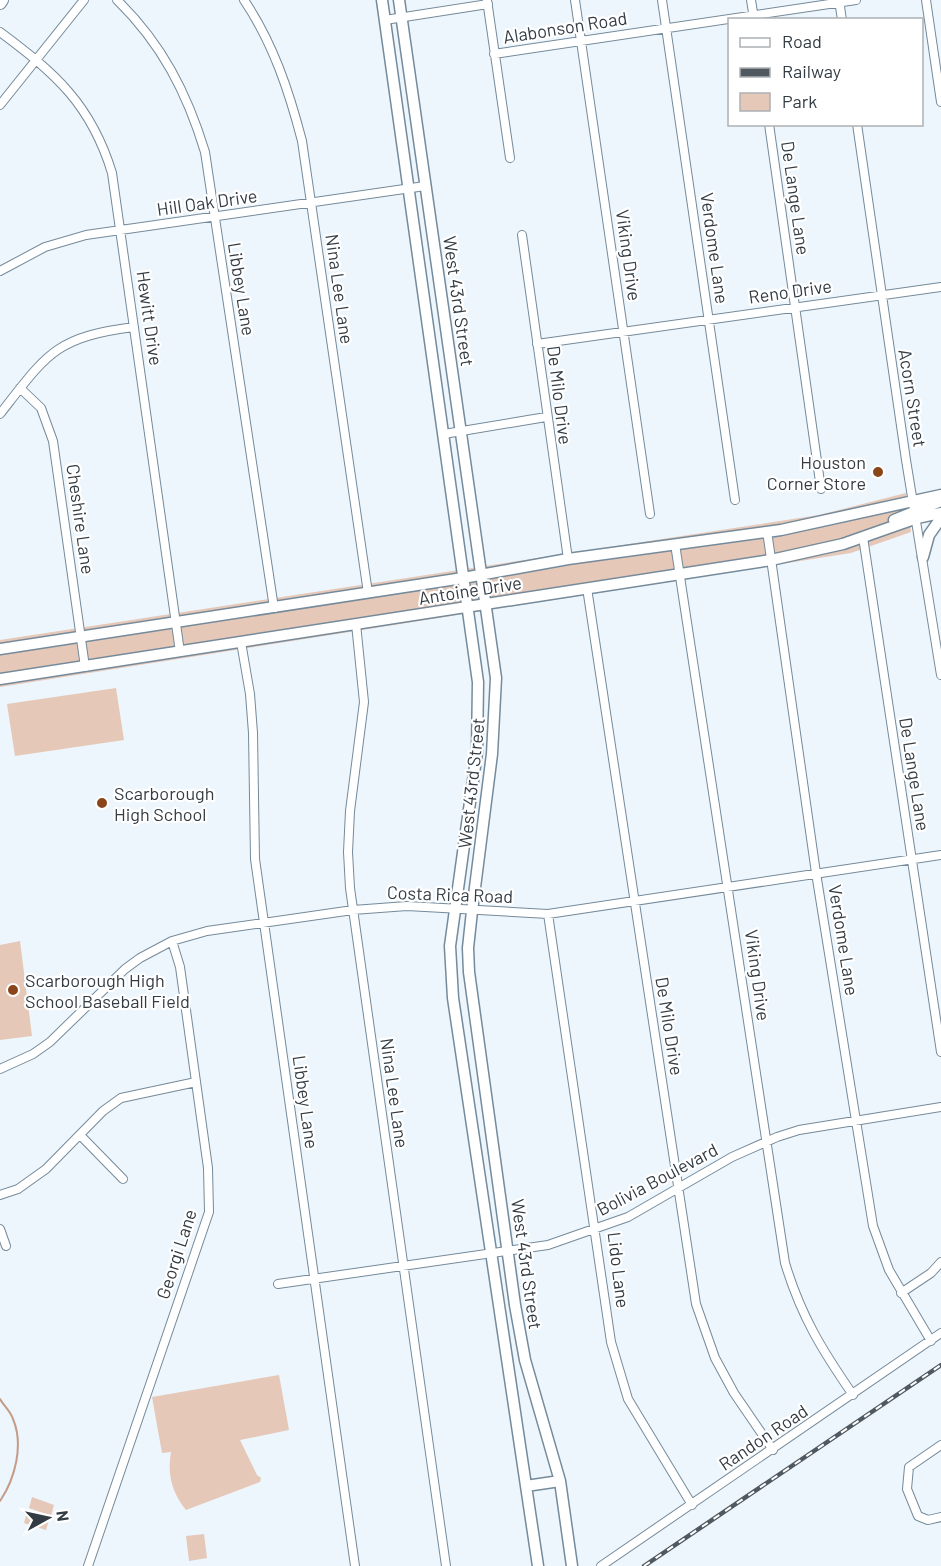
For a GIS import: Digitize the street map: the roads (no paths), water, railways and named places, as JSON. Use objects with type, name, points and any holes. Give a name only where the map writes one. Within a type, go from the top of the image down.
[{"type":"main road","points":[[0,8],[7,0]]},
{"type":"main road","name":"West 43rd Street","points":[[382,0],[427,310],[479,707],[477,752],[450,946],[453,998],[538,1566]]},
{"type":"main road","name":"West 43rd Street","points":[[399,0],[487,604],[495,678],[492,754],[468,948],[469,972],[525,1360],[560,1481],[572,1566]]},
{"type":"main road","points":[[427,310],[443,308]]},
{"type":"main road","name":"Antoine Drive","points":[[0,679],[813,552],[886,529],[893,520],[941,495]]},
{"type":"main road","points":[[915,509],[941,501]]},
{"type":"main road","name":"Antoine Drive","points":[[0,649],[274,608],[568,559],[830,521],[915,509],[941,513]]},
{"type":"main road","points":[[923,557],[929,535],[941,518]]},
{"type":"main road","points":[[477,752],[492,754]]},
{"type":"main road","points":[[465,1075],[482,1072]]},
{"type":"main road","points":[[507,1363],[525,1360]]},
{"type":"main road","points":[[526,1486],[560,1481]]},
{"type":"street","points":[[0,105],[84,0]]},
{"type":"street","name":"Libbey Lane","points":[[117,0],[155,42],[174,71],[192,109],[205,152],[274,608]]},
{"type":"street","name":"Nina Lee Lane","points":[[244,0],[273,51],[290,96],[302,141],[368,593]]},
{"type":"street","name":"Viking Drive","points":[[575,0],[650,514]]},
{"type":"street","name":"Verdome Lane","points":[[662,0],[735,500]]},
{"type":"street","points":[[751,0],[754,17]]},
{"type":"street","name":"Alabonson Road","points":[[754,17],[839,1],[856,0]]},
{"type":"street","points":[[926,0],[941,102]]},
{"type":"street","points":[[839,1],[842,18]]},
{"type":"street","points":[[488,2],[510,158]]},
{"type":"street","name":"Alabonson Road","points":[[386,20],[488,2]]},
{"type":"street","name":"Alabonson Road","points":[[494,54],[728,20]]},
{"type":"street","name":"Hewitt Drive","points":[[1,32],[64,83],[92,123],[111,172],[180,652]]},
{"type":"street","name":"De Lange Lane","points":[[769,126],[821,489]]},
{"type":"street","name":"Acorn Street","points":[[857,126],[881,295],[941,675]]},
{"type":"street","name":"Hill Oak Drive","points":[[0,271],[45,247],[86,235],[425,186]]},
{"type":"street","name":"De Milo Drive","points":[[522,235],[546,417],[568,559]]},
{"type":"street","name":"Reno Drive","points":[[537,344],[941,287]]},
{"type":"street","points":[[0,414],[42,361],[61,346],[84,335],[134,327]]},
{"type":"street","name":"Cheshire Lane","points":[[20,388],[41,408],[50,426],[85,667]]},
{"type":"street","points":[[444,434],[546,417]]},
{"type":"street","name":"Verdome Lane","points":[[767,531],[816,873],[873,1226],[889,1270],[931,1341]]},
{"type":"street","name":"De Lange Lane","points":[[862,537],[941,1052]]},
{"type":"street","name":"Viking Drive","points":[[675,544],[785,1263],[797,1302],[823,1352],[853,1395]]},
{"type":"street","name":"De Milo Drive","points":[[587,588],[696,1304],[715,1358],[734,1393],[773,1450]]},
{"type":"street","name":"Nina Lee Lane","points":[[356,624],[364,702],[348,852],[353,910],[446,1566]]},
{"type":"street","name":"Libbey Lane","points":[[241,642],[250,694],[255,859],[355,1566]]},
{"type":"street","name":"Costa Rica Road","points":[[0,1069],[33,1054],[50,1042],[125,969],[172,940],[207,931],[353,910],[407,906],[548,914],[941,855]]},
{"type":"street","name":"Lido Lane","points":[[548,914],[597,1230],[611,1342],[628,1400],[692,1505]]},
{"type":"street","name":"Georgi Lane","points":[[88,1566],[209,1212],[208,1168],[180,967],[172,940]]},
{"type":"street","points":[[0,1195],[18,1189],[46,1169],[103,1111],[121,1098],[196,1082]]},
{"type":"street","name":"Bolivia Boulevard","points":[[278,1284],[548,1245],[628,1218],[678,1187],[766,1142],[799,1130],[941,1107]]},
{"type":"street","points":[[80,1135],[123,1179]]},
{"type":"street","points":[[0,1229],[6,1246]]},
{"type":"street","points":[[901,1293],[931,1273],[941,1262]]},
{"type":"street","name":"Randon Road","points":[[601,1566],[941,1334]]},
{"type":"street","points":[[941,1445],[909,1467],[907,1489],[918,1516],[928,1520],[941,1517]]},
{"type":"waterway","points":[[0,1399],[12,1416],[18,1440],[14,1472],[0,1501]]},
{"type":"railway","points":[[644,1566],[941,1365]]},
{"type":"place","name":"Houston Corner Store","points":[[878,472]]},
{"type":"place","name":"Scarborough High School","points":[[102,803]]},
{"type":"place","name":"Scarborough High School Baseball Field","points":[[13,990]]}]
